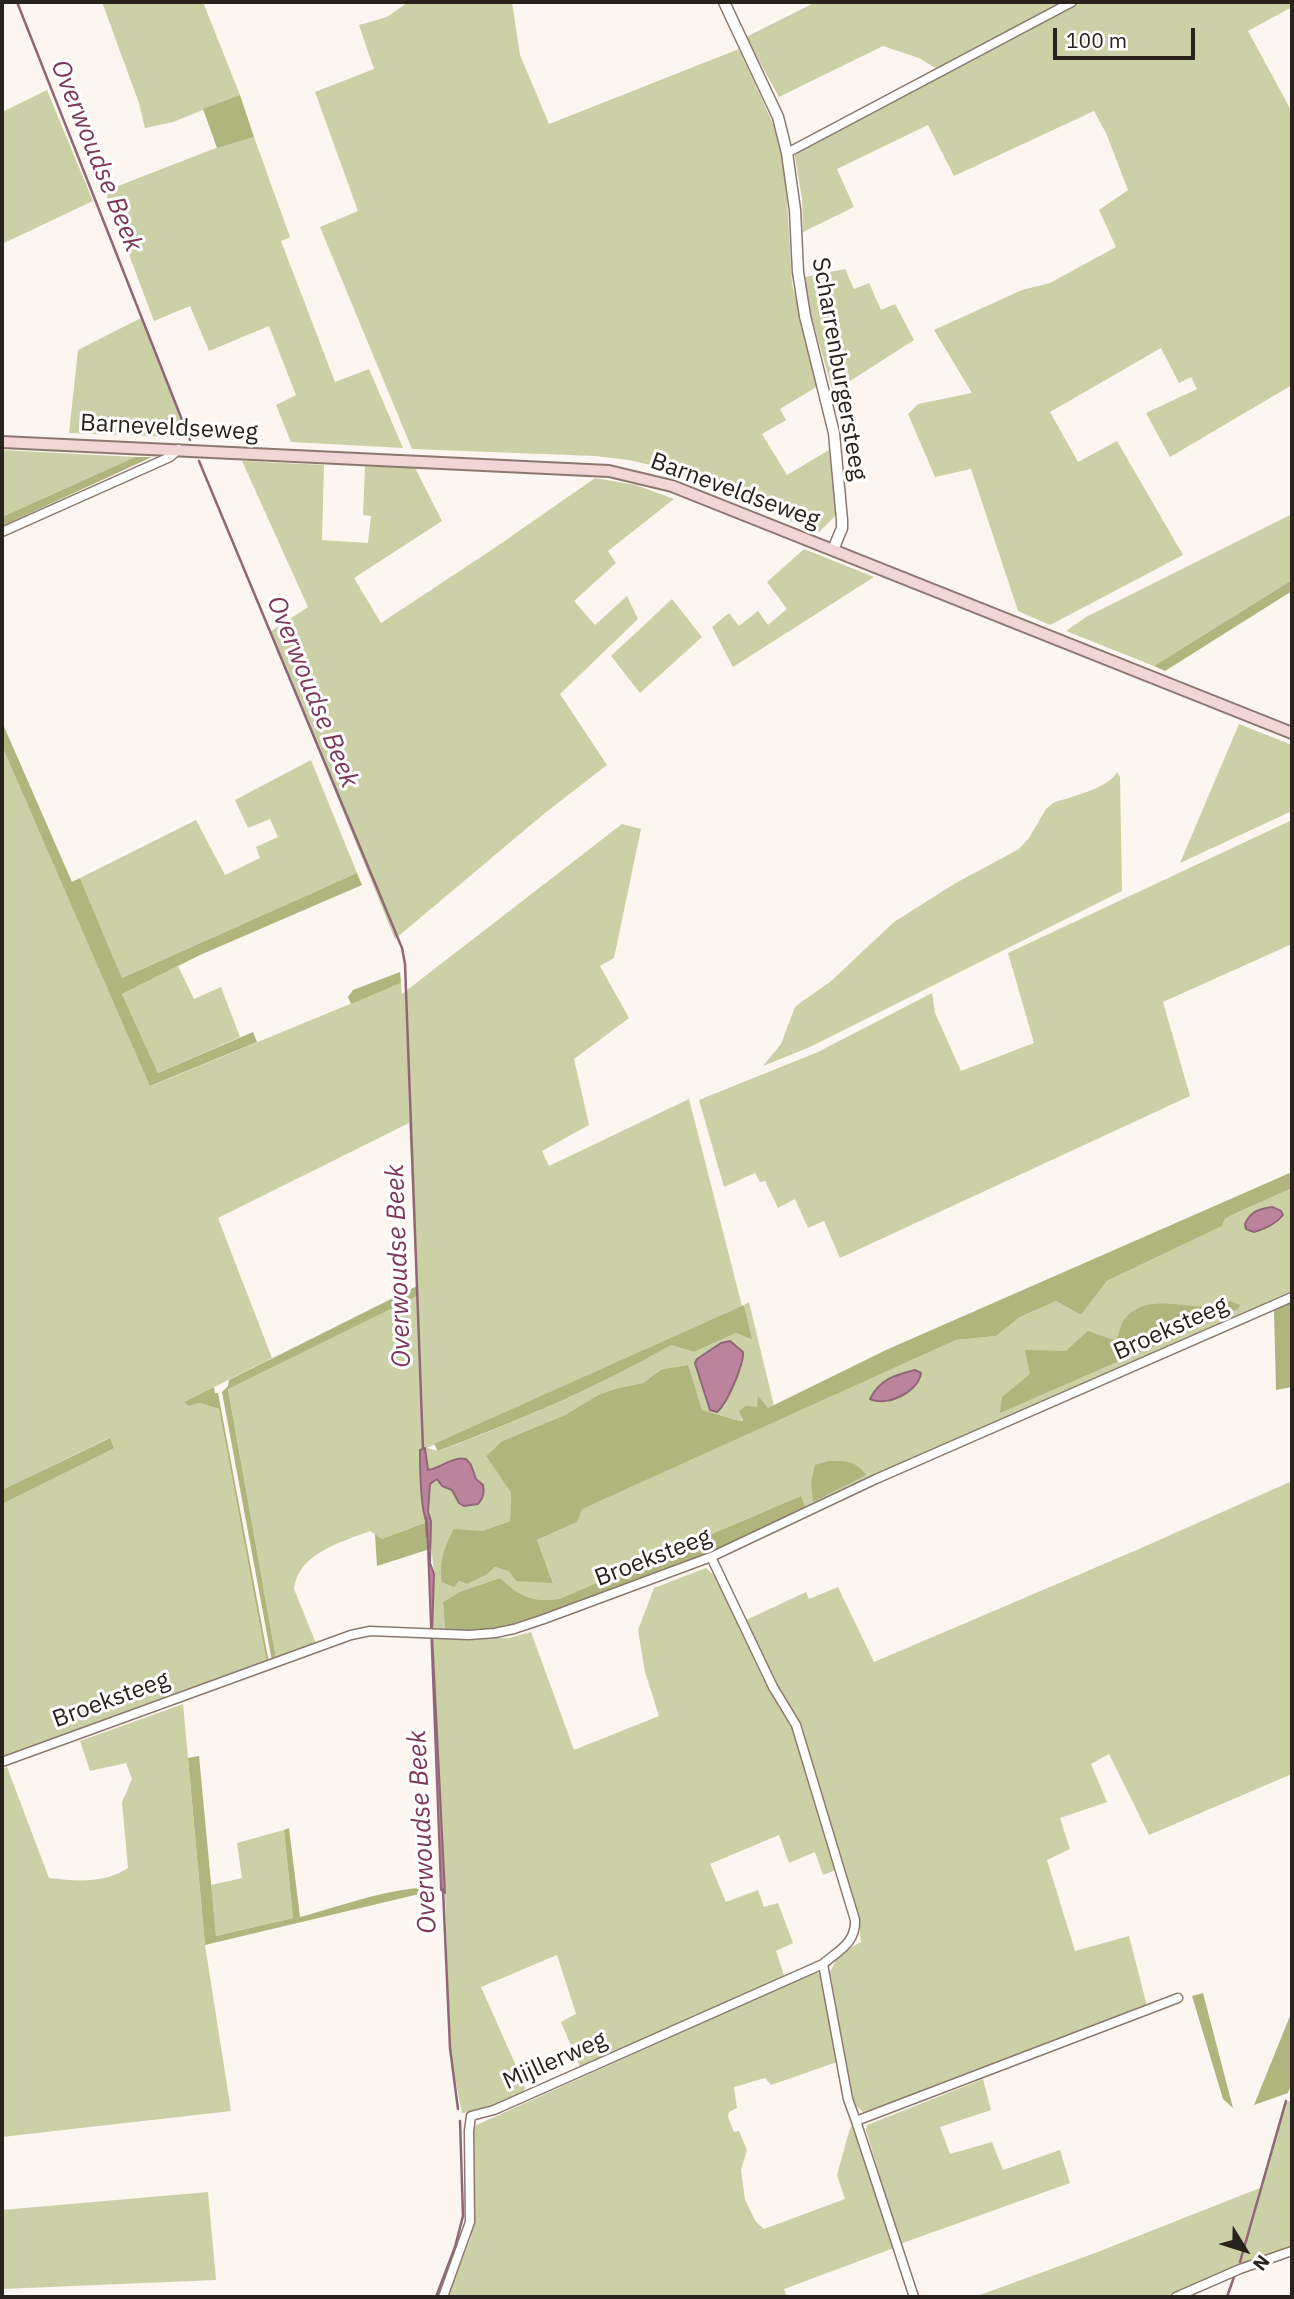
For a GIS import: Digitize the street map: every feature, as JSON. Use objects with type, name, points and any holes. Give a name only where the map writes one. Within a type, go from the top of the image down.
[{"type":"main road","name":"Barneveldseweg","points":[[2,442],[609,471],[672,486],[1292,733]]},
{"type":"street","name":"Scharrenburgersteeg","points":[[724,2],[778,117],[787,153],[805,316],[834,433],[842,527],[833,550]]},
{"type":"street","points":[[787,153],[1072,2]]},
{"type":"street","points":[[2,532],[170,457],[179,449]]},
{"type":"street","name":"Broeksteeg","points":[[2,1762],[351,1634],[370,1631],[469,1635],[514,1629],[711,1557],[876,1479],[1292,1297]]},
{"type":"street","name":"Mijllerweg","points":[[443,2297],[470,2222],[471,2116],[494,2110],[823,1964],[851,1940],[856,1931],[855,1920],[796,1725],[774,1687],[711,1557]]},
{"type":"street","points":[[823,1964],[848,2099],[914,2297]]},
{"type":"street","points":[[856,2121],[1178,1998]]},
{"type":"street","points":[[1176,2297],[1240,2269],[1292,2251]]},
{"type":"green space","points":[[102,2],[203,2],[240,95],[173,122],[145,128],[139,103]]},
{"type":"green space","points":[[408,2],[512,2],[520,55],[549,124],[739,49],[774,126],[782,154],[792,284],[818,386],[780,409],[786,420],[762,434],[787,475],[829,450],[836,515],[819,532],[655,466],[629,460],[595,456],[412,449],[320,227],[358,211],[315,92],[374,69],[359,25],[387,17]]},
{"type":"green space","points":[[816,2],[1064,2],[937,69],[919,58],[883,46],[779,97],[746,37]]},
{"type":"green space","points":[[1076,2],[1292,2],[1292,7],[1248,31],[1292,112],[1292,385],[1170,457],[1146,413],[1197,389],[1191,377],[1179,383],[1161,348],[1050,412],[1078,462],[1117,441],[1183,555],[1050,625],[1018,611],[971,469],[935,477],[908,414],[918,404],[972,393],[934,330],[1022,290],[1050,283],[1116,247],[1099,210],[1128,190],[1106,133],[1094,111],[954,176],[928,125],[837,169],[854,207],[803,232],[802,199],[794,152]]},
{"type":"green space","points":[[47,90],[93,201],[2,244],[2,112]]},
{"type":"green space","points":[[240,95],[254,137],[217,148],[203,109]]},
{"type":"green space","points":[[254,137],[290,237],[281,241],[335,382],[369,369],[403,448],[291,442],[276,405],[296,395],[269,326],[209,351],[190,306],[154,321],[105,191],[216,148]]},
{"type":"green space","points":[[845,269],[854,289],[869,283],[881,310],[895,304],[914,340],[833,392],[811,315],[805,277]]},
{"type":"green space","points":[[141,318],[190,438],[69,433],[78,350]]},
{"type":"green space","points":[[2,450],[135,457],[2,517]]},
{"type":"green space","points":[[135,457],[152,457],[2,526],[2,517]]},
{"type":"green space","points":[[242,461],[324,465],[322,540],[368,543],[371,516],[363,515],[365,466],[415,468],[442,521],[354,578],[381,623],[595,478],[636,485],[674,499],[608,551],[616,563],[574,601],[595,625],[627,596],[638,619],[560,694],[607,765],[545,813],[395,939],[270,632],[308,607]]},
{"type":"green space","points":[[1292,514],[1292,580],[1154,666],[1066,631],[1086,617]]},
{"type":"green space","points":[[804,549],[874,577],[733,667],[712,627],[729,613],[739,626],[758,611],[768,625],[787,609],[767,582]]},
{"type":"green space","points":[[1292,580],[1292,591],[1165,671],[1154,666]]},
{"type":"green space","points":[[672,599],[702,637],[640,693],[611,656]]},
{"type":"green space","points":[[2,722],[72,882],[80,878],[122,978],[357,873],[362,885],[200,955],[122,994],[158,1073],[253,1032],[257,1042],[150,1086],[2,746]]},
{"type":"green space","points":[[1239,724],[1292,745],[1292,811],[1180,863]]},
{"type":"green space","points":[[2,746],[151,1086],[401,983],[402,994],[622,824],[641,829],[614,958],[600,966],[629,1018],[574,1059],[589,1125],[542,1151],[549,1166],[689,1099],[742,1306],[427,1448],[439,1451],[528,1416],[586,1390],[671,1345],[694,1352],[736,1333],[751,1340],[744,1305],[749,1302],[774,1406],[768,1408],[759,1396],[757,1407],[740,1421],[702,1410],[687,1365],[662,1369],[643,1383],[598,1395],[565,1415],[502,1441],[486,1456],[511,1493],[510,1521],[482,1531],[459,1581],[467,1584],[486,1575],[495,1567],[553,1582],[537,1540],[577,1522],[581,1509],[956,1340],[996,1336],[1020,1317],[1056,1301],[1081,1315],[1107,1281],[1222,1226],[1225,1219],[1232,1215],[1292,1188],[1292,1291],[807,1510],[801,1496],[559,1599],[541,1600],[527,1597],[500,1578],[459,1592],[443,1602],[445,1630],[432,1633],[434,1574],[428,1512],[430,1484],[437,1479],[442,1486],[452,1490],[459,1503],[481,1482],[476,1479],[471,1465],[459,1458],[428,1470],[426,1448],[420,1450],[424,1515],[427,1522],[382,1539],[370,1531],[312,1558],[297,1577],[294,1589],[317,1646],[276,1658],[228,1388],[417,1296],[409,1123],[218,1218],[272,1358],[184,1402],[188,1406],[200,1403],[219,1409],[267,1664],[2,1757],[2,1504],[114,1447],[109,1438],[2,1490]],"holes":[[[695,1363],[742,1367],[724,1407],[701,1377]]]},
{"type":"green space","points":[[311,760],[357,873],[122,978],[80,878],[196,820],[225,875],[260,858],[256,847],[278,837],[270,819],[248,828],[235,800]]},
{"type":"green space","points":[[1117,772],[1120,777],[1122,891],[810,1047],[763,1066],[781,1044],[795,1007],[830,982],[894,922],[954,884],[1019,849],[1053,803],[1098,787],[1113,778]]},
{"type":"green space","points":[[1292,820],[1292,944],[1163,1002],[1190,1096],[840,1258],[824,1221],[808,1228],[795,1199],[778,1208],[765,1181],[760,1182],[755,1173],[724,1187],[699,1100],[818,1052],[932,993],[935,1013],[961,1071],[1034,1043],[1008,953]]},
{"type":"green space","points":[[178,966],[194,999],[221,987],[240,1037],[158,1073],[122,994]]},
{"type":"green space","points":[[400,972],[401,983],[351,1004],[348,997],[353,990]]},
{"type":"green space","points":[[1292,1172],[1292,1188],[1232,1215],[1225,1219],[1222,1226],[1107,1281],[1081,1315],[1056,1301],[1020,1317],[996,1336],[956,1340],[582,1509],[577,1522],[537,1540],[553,1583],[516,1581],[509,1571],[495,1567],[486,1575],[467,1584],[459,1581],[454,1587],[442,1582],[443,1554],[454,1529],[482,1531],[510,1521],[511,1493],[486,1456],[502,1441],[565,1415],[598,1395],[643,1383],[662,1369],[688,1365],[702,1410],[743,1420],[739,1411],[746,1406],[757,1407],[758,1395],[768,1408],[886,1350]]},
{"type":"green space","points":[[417,1286],[417,1296],[228,1389],[276,1658],[272,1661],[222,1392],[228,1386],[229,1380]]},
{"type":"green space","points":[[1230,1301],[1240,1305],[1238,1309],[1000,1413],[1002,1397],[1030,1374],[1025,1350],[1066,1351],[1088,1331],[1116,1341],[1124,1320],[1143,1306],[1166,1304],[1203,1307]]},
{"type":"green space","points":[[1292,1302],[1292,1387],[1276,1390],[1274,1311]]},
{"type":"green space","points":[[744,1305],[752,1340],[736,1333],[694,1352],[671,1345],[586,1390],[527,1416],[438,1451],[434,1444]]},
{"type":"green space","points":[[214,1387],[215,1393],[218,1393],[269,1663],[267,1664],[219,1409],[200,1403],[188,1406],[184,1402]]},
{"type":"green space","points":[[110,1438],[114,1448],[2,1504],[2,1490]]},
{"type":"green space","points":[[829,1461],[850,1462],[866,1475],[813,1502],[811,1482],[815,1465]]},
{"type":"green space","points":[[1292,1481],[1292,1774],[1149,1835],[1109,1754],[1091,1764],[1107,1802],[1060,1818],[1070,1849],[1047,1860],[1075,1951],[1129,1936],[1147,2006],[899,2101],[863,2112],[854,2104],[830,1972],[839,1954],[861,1942],[859,1925],[798,1720],[777,1689],[744,1621],[806,1592],[809,1599],[838,1587],[874,1662]]},
{"type":"green space","points":[[801,1496],[807,1510],[670,1572],[509,1629],[463,1632],[445,1630],[443,1602],[459,1592],[500,1578],[527,1597],[541,1600],[559,1599]]},
{"type":"green space","points":[[427,1522],[427,1550],[377,1566],[375,1534],[382,1539]]},
{"type":"green space","points":[[706,1568],[717,1578],[762,1677],[796,1732],[836,1870],[823,1875],[815,1852],[789,1863],[779,1835],[710,1864],[726,1902],[758,1890],[764,1907],[778,1903],[793,1943],[776,1951],[785,1978],[580,2067],[561,2022],[576,2014],[557,1955],[481,1987],[525,2086],[524,2093],[494,2107],[462,2113],[450,2052],[433,1639],[509,1638],[531,1632],[574,1750],[659,1716],[645,1672],[638,1630],[654,1588]]},
{"type":"green space","points":[[183,1704],[205,1945],[231,2111],[2,2137],[2,1769],[7,1767],[49,1878],[80,1880],[109,1877],[128,1868],[122,1802],[132,1779],[126,1763],[90,1771],[80,1741]]},
{"type":"green space","points":[[199,1756],[216,1936],[293,1918],[284,1830],[289,1828],[300,1917],[390,1892],[424,1888],[436,1890],[205,1945],[188,1758]]},
{"type":"green space","points":[[284,1830],[293,1918],[216,1936],[211,1885],[242,1878],[237,1843]]},
{"type":"green space","points":[[816,1972],[822,1975],[840,2061],[771,2085],[765,2078],[734,2087],[737,2108],[729,2112],[728,2117],[734,2132],[739,2131],[747,2150],[741,2170],[745,2200],[756,2222],[764,2229],[845,2199],[837,2175],[850,2128],[854,2125],[894,2248],[784,2289],[787,2297],[447,2297],[470,2240],[474,2221],[472,2127]]},
{"type":"green space","points":[[1203,1993],[1233,2108],[1223,2099],[1192,1996]]},
{"type":"green space","points":[[1292,2011],[1292,2082],[1288,2093],[1254,2105]]},
{"type":"green space","points":[[983,2079],[991,2110],[940,2127],[950,2154],[992,2142],[1003,2170],[1060,2150],[1070,2183],[900,2244],[866,2130],[867,2125]]},
{"type":"green space","points":[[1292,2100],[1292,2247],[1165,2297],[981,2297],[980,2295],[1260,2188],[1284,2103]]},
{"type":"green space","points":[[208,2192],[216,2280],[2,2289],[2,2210]]},
{"type":"shaded area","points":[[1272,1207],[1283,1215],[1277,1221],[1254,1232],[1246,1229],[1245,1224],[1253,1213]]},
{"type":"shaded area","points":[[730,1341],[743,1352],[743,1358],[730,1393],[717,1412],[710,1410],[695,1363],[721,1343]]},
{"type":"shaded area","points":[[915,1370],[921,1373],[919,1380],[908,1392],[892,1400],[870,1399],[878,1387],[889,1379]]},
{"type":"shaded area","points":[[425,1448],[428,1470],[456,1459],[466,1459],[484,1490],[478,1504],[464,1506],[459,1503],[452,1490],[442,1486],[437,1479],[430,1484],[430,1563],[434,1574],[432,1633],[445,1893],[441,1890],[427,1523],[420,1477],[420,1450]]},
{"type":"waterway","name":"Overwoudse Beek","points":[[17,2],[190,440]]},
{"type":"waterway","name":"Overwoudse Beek","points":[[199,461],[402,948],[405,964],[423,1449]]},
{"type":"waterway","name":"Overwoudse Beek","points":[[426,1518],[427,1536]]},
{"type":"waterway","name":"Overwoudse Beek","points":[[443,1889],[450,2048],[458,2109]]},
{"type":"waterway","points":[[1240,2262],[1286,2101]]},
{"type":"waterway","name":"Overwoudse Beek","points":[[436,2297],[455,2247],[463,2216],[460,2121]]},
{"type":"waterway","points":[[1227,2297],[1235,2274]]}]
